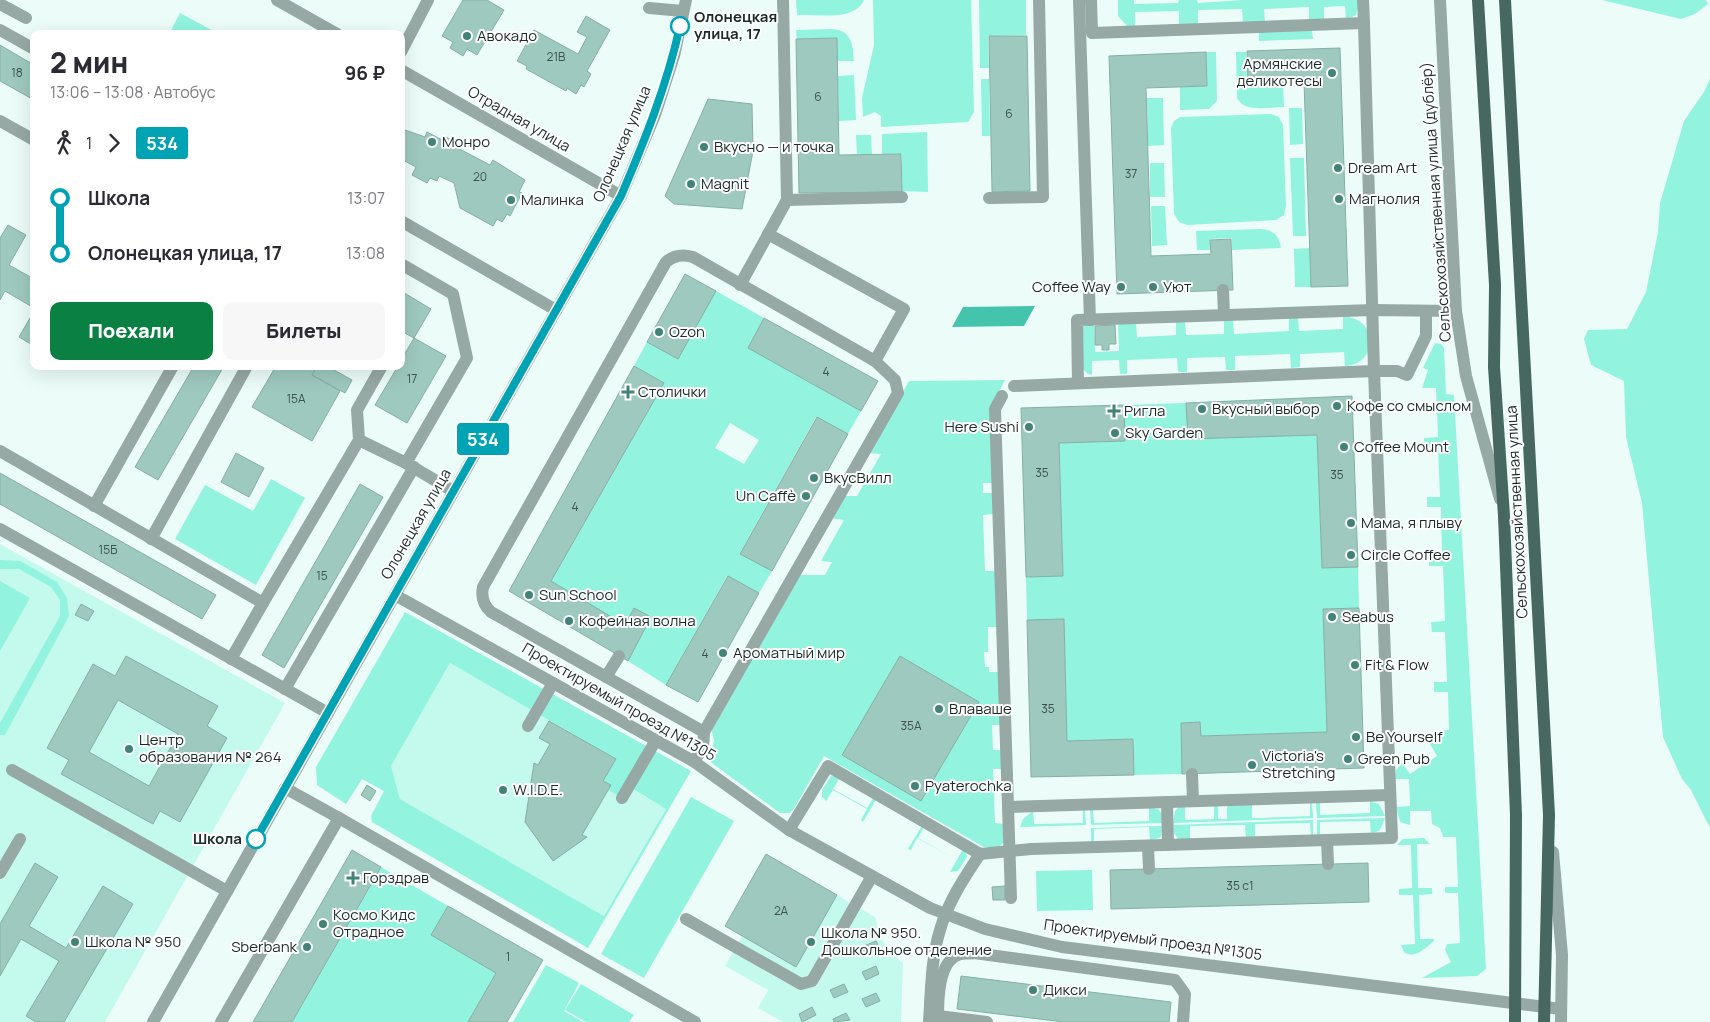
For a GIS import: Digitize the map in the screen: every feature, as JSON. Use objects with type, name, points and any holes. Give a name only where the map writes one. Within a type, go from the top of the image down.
[{"type":"main road","name":"Сельскохозяйственная улица","points":[[1478,0],[1495,285],[1494,367],[1504,516],[1516,815],[1515,1022]]},
{"type":"main road","name":"Сельскохозяйственная улица","points":[[1505,0],[1549,815],[1544,1022]]},
{"type":"street","points":[[277,0],[330,30]]},
{"type":"street","points":[[405,44],[428,0]]},
{"type":"street","points":[[740,285],[787,200],[783,0]]},
{"type":"street","points":[[989,198],[1043,197],[1039,0]]},
{"type":"street","points":[[1080,0],[1090,320]]},
{"type":"street","points":[[1091,0],[1092,33],[1364,23]]},
{"type":"street","points":[[790,830],[828,766],[980,854],[1010,851],[1392,838],[1374,371],[1363,0]]},
{"type":"street","name":"Сельскохозяйственная улица (дублёр)","points":[[1440,0],[1456,311],[1466,376],[1504,516]]},
{"type":"street","points":[[0,4],[26,18]]},
{"type":"street","points":[[649,8],[685,6]]},
{"type":"street","name":"Олонецкая улица","points":[[153,1022],[621,196],[655,115],[674,56],[685,6]]},
{"type":"street","points":[[0,30],[30,47]]},
{"type":"street","name":"Отрадная улица","points":[[405,72],[621,196]]},
{"type":"street","points":[[0,121],[30,138]]},
{"type":"street","points":[[787,200],[902,197]]},
{"type":"street","points":[[405,223],[556,310]]},
{"type":"street","points":[[768,234],[904,309],[875,361]]},
{"type":"street","points":[[693,761],[703,748],[704,732],[898,393],[895,380],[875,361],[693,257],[679,255],[666,262],[483,587],[483,602],[491,612],[704,732]]},
{"type":"street","points":[[285,689],[410,465],[467,358],[453,294],[405,266]]},
{"type":"street","points":[[1223,290],[1224,315]]},
{"type":"street","points":[[1078,383],[1076,320],[1372,310],[1456,311]]},
{"type":"street","points":[[1014,386],[1374,371],[1397,371],[1407,375],[1426,336],[1426,312]]},
{"type":"street","points":[[94,506],[171,370]]},
{"type":"street","points":[[151,539],[245,370]]},
{"type":"street","points":[[231,660],[359,440],[357,410],[380,370]]},
{"type":"street","points":[[1002,396],[995,409],[1011,898]]},
{"type":"street","points":[[359,440],[410,465],[453,491]]},
{"type":"street","points":[[0,451],[263,603]]},
{"type":"street","points":[[0,529],[328,713]]},
{"type":"street","name":"Проектируемый проезд №1305","points":[[395,595],[693,761],[790,830],[946,915],[985,929],[1062,947],[1561,1009]]},
{"type":"street","points":[[606,677],[619,656]]},
{"type":"street","points":[[528,726],[552,683]]},
{"type":"street","points":[[622,798],[656,740]]},
{"type":"street","points":[[12,770],[227,891]]},
{"type":"street","points":[[1192,774],[1193,801]]},
{"type":"street","points":[[286,788],[695,1022]]},
{"type":"street","points":[[1009,807],[1390,796]]},
{"type":"street","points":[[1167,802],[1168,845]]},
{"type":"street","points":[[1549,815],[1562,955],[1561,1022]]},
{"type":"street","points":[[221,1022],[339,818]]},
{"type":"street","points":[[0,873],[20,839]]},
{"type":"street","points":[[1327,840],[1328,864]]},
{"type":"street","points":[[1148,846],[1149,869]]},
{"type":"street","points":[[935,1020],[934,956],[946,915],[960,884],[980,854]]},
{"type":"street","points":[[686,919],[801,984],[812,981],[872,876]]},
{"type":"street","points":[[935,1020],[943,975],[948,963],[958,955],[974,954],[1175,980],[1185,994],[1183,1022]]},
{"type":"street","points":[[935,1020],[987,1022]]},
{"type":"shaded area","points":[[796,0],[864,0],[859,7],[852,11],[844,14],[824,16],[797,15]]},
{"type":"shaded area","points":[[873,0],[971,0],[974,112],[968,122],[881,127],[881,116],[875,112],[863,117],[862,98],[874,45]]},
{"type":"shaded area","points":[[979,0],[1026,0],[1026,35],[988,36],[989,68],[980,68]]},
{"type":"shaded area","points":[[1118,0],[1134,0],[1134,4],[1178,3],[1179,0],[1197,0],[1198,3],[1242,0],[1360,0],[1356,15],[1346,20],[1345,6],[1324,7],[1324,20],[1309,21],[1309,7],[1264,9],[1265,22],[1243,23],[1242,9],[1198,10],[1198,24],[1179,25],[1179,11],[1135,12],[1135,26],[1127,26],[1118,16]]},
{"type":"shaded area","points":[[1602,0],[1706,0],[1708,4],[1695,14],[1681,19]]},
{"type":"shaded area","points":[[180,13],[212,30],[171,30]]},
{"type":"shaded area","points":[[796,30],[839,30],[848,36],[852,44],[854,61],[837,61],[837,38],[797,39]]},
{"type":"shaded area","points":[[1312,30],[1313,39],[1259,41],[1259,32]]},
{"type":"shaded area","points":[[1206,52],[1216,52],[1217,101],[1209,109],[1180,110],[1180,87],[1207,86]]},
{"type":"shaded area","points":[[1236,52],[1246,52],[1247,85],[1283,84],[1284,107],[1258,108],[1245,106],[1240,103],[1237,98]]},
{"type":"shaded area","points":[[854,75],[856,120],[839,121],[838,76]]},
{"type":"shaded area","points":[[981,79],[989,79],[990,136],[982,136]]},
{"type":"shaded area","points":[[1710,79],[1710,828],[1691,790],[1682,779],[1663,737],[1642,503],[1626,437],[1624,381],[1591,365],[1584,339],[1588,330],[1627,329],[1646,292],[1658,232],[1660,203],[1684,121],[1704,92]]},
{"type":"shaded area","points":[[1147,98],[1163,98],[1164,145],[1148,146]]},
{"type":"shaded area","points":[[1289,108],[1302,108],[1303,144],[1290,145]]},
{"type":"shaded area","points":[[1271,114],[1279,117],[1283,125],[1286,206],[1284,215],[1276,220],[1187,225],[1179,222],[1174,214],[1171,128],[1174,121],[1180,117]]},
{"type":"shaded area","points":[[927,132],[928,192],[902,191],[902,154],[882,154],[882,134]]},
{"type":"shaded area","points":[[856,135],[871,135],[872,154],[857,154]]},
{"type":"shaded area","points":[[1290,158],[1304,158],[1306,236],[1293,236]]},
{"type":"shaded area","points":[[1150,163],[1164,163],[1165,197],[1150,197]]},
{"type":"shaded area","points":[[1151,206],[1165,206],[1167,245],[1152,246]]},
{"type":"shaded area","points":[[1261,229],[1275,234],[1281,248],[1232,250],[1232,238],[1210,239],[1210,250],[1197,250],[1196,231]]},
{"type":"shaded area","points":[[1310,248],[1311,287],[1295,287],[1294,249]]},
{"type":"shaded area","points":[[716,291],[764,318],[748,348],[861,411],[848,434],[816,417],[740,553],[772,571],[759,593],[727,576],[666,685],[628,661],[651,617],[634,608],[625,625],[551,581],[664,383],[634,366],[647,342],[678,359]],"holes":[[[730,423],[759,440],[744,464],[715,448]]]},
{"type":"shaded area","points":[[1035,306],[1024,326],[952,327],[963,307]]},
{"type":"shaded area","points":[[1343,316],[1355,319],[1364,325],[1369,333],[1370,341],[1369,350],[1364,358],[1356,363],[1345,366],[1344,352],[1300,354],[1300,367],[1291,368],[1290,354],[1235,356],[1235,370],[1226,370],[1225,357],[1187,358],[1187,372],[1178,372],[1177,358],[1127,360],[1127,374],[1120,374],[1119,360],[1092,361],[1092,375],[1083,369],[1081,325],[1094,325],[1095,352],[1119,351],[1118,324],[1136,323],[1137,337],[1142,337],[1176,335],[1176,322],[1185,322],[1186,335],[1224,334],[1224,320],[1233,320],[1234,334],[1289,331],[1289,318],[1298,317],[1299,331],[1343,329]]},
{"type":"shaded area","points":[[1435,343],[1441,344],[1444,348],[1446,394],[1454,395],[1486,969],[1477,976],[1422,978],[1451,962],[1445,950],[1447,944],[1460,943],[1458,893],[1445,893],[1445,887],[1458,887],[1456,837],[1443,837],[1440,828],[1432,824],[1431,811],[1410,811],[1410,825],[1400,822],[1396,807],[1410,806],[1409,779],[1395,779],[1396,770],[1402,763],[1410,774],[1437,756],[1430,744],[1435,731],[1449,730],[1448,692],[1434,692],[1434,682],[1447,682],[1445,632],[1432,632],[1431,622],[1445,621],[1443,566],[1429,566],[1429,557],[1442,556],[1441,507],[1427,507],[1427,497],[1440,497],[1438,447],[1425,447],[1424,438],[1438,437],[1436,388],[1422,388],[1428,370],[1423,368]]},
{"type":"shaded area","points":[[1005,380],[990,409],[993,483],[983,483],[983,493],[993,493],[994,514],[983,515],[985,571],[995,571],[998,627],[988,627],[988,652],[984,652],[985,667],[989,667],[989,672],[1000,672],[1003,725],[992,725],[993,750],[1003,750],[1004,769],[993,769],[995,823],[1005,824],[1006,840],[999,847],[984,847],[824,756],[790,813],[780,813],[709,761],[714,741],[711,727],[798,575],[825,575],[832,562],[821,561],[844,520],[831,518],[843,496],[857,496],[881,454],[868,453],[909,381]],"holes":[[[900,656],[979,702],[921,801],[842,755]]]},
{"type":"shaded area","points":[[1186,403],[1188,439],[1317,435],[1322,567],[1358,567],[1359,608],[1323,609],[1327,732],[1201,736],[1200,722],[1181,723],[1182,774],[1134,775],[1133,739],[1067,741],[1064,619],[1027,620],[1026,577],[1063,575],[1059,443],[1124,405]]},
{"type":"shaded area","points":[[271,479],[305,498],[256,585],[175,539],[205,485],[253,511]]},
{"type":"shaded area","name":"Центр образования № 264","points":[[0,544],[285,703],[105,1022],[0,1022]]},
{"type":"shaded area","points":[[0,560],[20,561],[57,582],[67,598],[69,616],[5,735],[0,735],[0,723],[60,616],[60,600],[51,587],[19,569],[0,569]]},
{"type":"shaded area","points":[[0,581],[30,598],[0,651]]},
{"type":"shaded area","points":[[405,612],[691,771],[588,948],[372,822],[371,816],[384,791],[362,779],[346,804],[317,785],[316,767]],"holes":[[[450,663],[616,759],[603,781],[611,785],[608,790],[626,800],[633,789],[666,809],[604,916],[400,799],[391,766]]]},
{"type":"shaded area","name":"W.I.D.E.","points":[[450,663],[616,759],[603,781],[611,785],[609,790],[632,789],[666,809],[604,916],[400,799],[391,766]]},
{"type":"shaded area","points":[[831,776],[840,777],[833,789],[867,808],[874,797],[877,798],[863,822],[861,820],[867,809],[833,790],[826,801],[822,797],[822,790]]},
{"type":"shaded area","points":[[691,797],[734,821],[644,978],[601,954]]},
{"type":"shaded area","points":[[1370,801],[1379,804],[1385,816],[1317,818],[1316,802],[1320,802],[1320,815],[1370,813]]},
{"type":"shaded area","points":[[1310,802],[1312,802],[1313,818],[1173,823],[1175,811],[1180,806],[1185,806],[1185,820],[1214,819],[1214,805],[1218,805],[1218,819],[1227,819],[1227,805],[1252,804],[1252,818],[1260,818],[1310,816]]},
{"type":"shaded area","points":[[1149,807],[1158,809],[1162,814],[1162,823],[1091,825],[1090,809],[1093,809],[1094,823],[1149,821]]},
{"type":"shaded area","points":[[1083,809],[1085,809],[1086,825],[1020,827],[1023,819],[1033,811],[1034,824],[1083,823]]},
{"type":"shaded area","points":[[1385,818],[1380,830],[1371,834],[1370,821],[1320,822],[1320,836],[1317,836],[1317,820]]},
{"type":"shaded area","points":[[1313,820],[1313,836],[1311,836],[1310,823],[1255,824],[1255,838],[1246,838],[1245,825],[1190,826],[1190,840],[1178,839],[1174,833],[1173,825]]},
{"type":"shaded area","points":[[923,824],[925,825],[918,838],[957,860],[917,838],[911,850],[908,849]]},
{"type":"shaded area","points":[[1162,826],[1161,837],[1150,841],[1149,827],[1094,829],[1094,842],[1091,842],[1091,828]]},
{"type":"shaded area","points":[[1424,838],[1430,844],[1417,844],[1418,888],[1432,888],[1432,894],[1419,895],[1420,939],[1434,939],[1434,941],[1420,952],[1412,955],[1404,952],[1401,945],[1415,944],[1413,895],[1399,895],[1399,889],[1412,888],[1411,845],[1397,845],[1403,839]]},
{"type":"shaded area","points":[[964,847],[967,857],[958,871],[950,872]]},
{"type":"shaded area","name":"Школа № 950. Дошкольное отделение","points":[[766,854],[875,917],[881,938],[890,952],[903,963],[901,1022],[783,1022],[758,1008],[768,990],[725,966],[742,936],[725,926]]},
{"type":"shaded area","points":[[381,867],[448,906],[431,935],[496,973],[468,1022],[292,1022]]},
{"type":"shaded area","points":[[1092,870],[1093,910],[1037,911],[1036,871]]},
{"type":"shaded area","points":[[546,965],[579,983],[564,1011],[583,1022],[513,1022]]},
{"type":"shaded area","points":[[581,984],[634,1015],[629,1022],[586,1022],[565,1010]]},
{"type":"building","points":[[463,0],[487,0],[504,10],[477,55],[467,49],[463,56],[450,48],[453,42],[442,36]]},
{"type":"building","points":[[586,16],[610,30],[587,71],[591,74],[584,87],[581,85],[576,94],[567,88],[566,91],[526,69],[527,66],[517,61],[534,30],[578,54],[587,37],[577,32]]},
{"type":"building","points":[[989,36],[1027,36],[1030,191],[992,192]]},
{"type":"building","points":[[837,38],[839,155],[901,154],[902,192],[799,193],[796,39]]},
{"type":"building","points":[[0,45],[30,63],[30,98],[0,81]]},
{"type":"building","points":[[1340,48],[1348,286],[1311,287],[1304,82],[1248,84],[1247,51]]},
{"type":"building","points":[[1206,52],[1207,86],[1146,88],[1151,256],[1211,254],[1210,240],[1231,239],[1233,290],[1117,294],[1109,56]]},
{"type":"building","points":[[708,99],[752,104],[753,151],[742,209],[674,204],[665,196]]},
{"type":"building","points":[[405,130],[425,137],[427,132],[444,141],[446,137],[454,141],[452,145],[490,165],[493,160],[525,180],[519,192],[522,193],[510,216],[507,214],[502,222],[497,219],[493,226],[460,208],[454,183],[439,176],[437,181],[430,178],[427,183],[412,175],[416,167],[405,161]]},
{"type":"building","points":[[8,225],[26,235],[9,265],[30,277],[30,306],[5,291],[0,300],[0,238]]},
{"type":"building","points":[[685,274],[716,291],[678,359],[647,342]]},
{"type":"building","points":[[405,293],[431,309],[414,338],[405,333]]},
{"type":"building","points":[[30,318],[30,344],[19,337]]},
{"type":"building","points":[[764,318],[878,381],[861,411],[748,348]]},
{"type":"building","points":[[1115,325],[1116,344],[1109,344],[1109,350],[1102,350],[1102,345],[1095,345],[1095,326]]},
{"type":"building","points":[[414,338],[446,356],[407,423],[375,405],[396,370],[405,370],[405,353]]},
{"type":"building","points":[[634,366],[664,383],[551,581],[625,625],[634,608],[651,617],[628,661],[509,591]]},
{"type":"building","points":[[192,370],[222,370],[158,480],[135,467]]},
{"type":"building","points":[[274,370],[315,370],[312,375],[340,391],[312,441],[252,407]]},
{"type":"building","points":[[315,370],[334,370],[352,380],[345,393],[312,375]]},
{"type":"building","points":[[1352,396],[1358,567],[1322,568],[1317,435],[1188,439],[1186,403]]},
{"type":"building","points":[[1124,405],[1125,441],[1059,443],[1063,576],[1026,577],[1021,408]]},
{"type":"building","points":[[817,417],[848,434],[772,571],[740,554]]},
{"type":"building","points":[[236,453],[264,468],[249,497],[221,482]]},
{"type":"building","points":[[0,473],[216,595],[202,619],[0,504]]},
{"type":"building","points":[[360,484],[383,497],[284,668],[262,655]]},
{"type":"building","points":[[728,576],[759,593],[698,702],[666,685]]},
{"type":"building","points":[[81,604],[94,611],[88,621],[75,615]]},
{"type":"building","points":[[1359,608],[1364,768],[1182,774],[1181,723],[1200,722],[1201,736],[1327,732],[1323,609]]},
{"type":"building","points":[[1064,619],[1067,741],[1133,739],[1134,775],[1031,777],[1027,620]]},
{"type":"building","points":[[126,656],[218,706],[207,726],[227,738],[180,822],[160,811],[153,824],[61,774],[69,760],[47,748],[93,664],[115,676]],"holes":[[[118,700],[178,734],[149,786],[89,752]]]},
{"type":"building","points":[[900,656],[979,702],[921,801],[842,755]]},
{"type":"building","points":[[549,721],[616,759],[603,781],[611,785],[582,835],[587,837],[553,861],[525,822],[534,763],[538,765],[550,744],[539,738]]},
{"type":"building","points":[[367,785],[376,791],[370,801],[361,795]]},
{"type":"building","points":[[352,850],[381,867],[292,1022],[253,1022]]},
{"type":"building","points":[[766,854],[837,895],[796,967],[725,926]]},
{"type":"building","points":[[35,863],[58,877],[29,926],[66,948],[103,886],[133,904],[64,1022],[36,1022],[26,1016],[59,961],[21,939],[0,976],[0,924]]},
{"type":"building","points":[[1368,863],[1369,902],[1111,909],[1110,870]]},
{"type":"building","points":[[1005,886],[1005,900],[993,900],[992,887]]},
{"type":"building","points":[[448,906],[543,960],[507,1022],[468,1022],[496,973],[431,935]]},
{"type":"building","points":[[876,941],[880,949],[866,955],[862,947]]},
{"type":"building","points":[[876,966],[879,974],[866,980],[862,972]]},
{"type":"building","points":[[961,976],[1171,1002],[1169,1022],[1064,1022],[957,1009]]},
{"type":"building","points":[[844,984],[848,992],[834,998],[830,990]]},
{"type":"building","points":[[876,993],[880,1001],[866,1007],[862,999]]},
{"type":"building","points":[[812,1007],[816,1015],[802,1022],[799,1014]]},
{"type":"building","points":[[846,1013],[850,1020],[834,1022],[833,1019]]},
{"type":"bus line","name":"534","points":[[256,839],[621,196],[655,115],[674,56],[680,26]]},
{"type":"place","name":"Олонецкая улица, 17","points":[[680,26]]},
{"type":"place","name":"Авокадо","points":[[467,36]]},
{"type":"place","name":"Армянские деликотесы","points":[[1332,73]]},
{"type":"place","name":"Монро","points":[[432,142]]},
{"type":"place","name":"Вкусно — и точка","points":[[704,147]]},
{"type":"place","name":"Dream Art","points":[[1338,168]]},
{"type":"place","name":"Magnit","points":[[691,184]]},
{"type":"place","name":"Магнолия","points":[[1339,199]]},
{"type":"place","name":"Малинка","points":[[511,200]]},
{"type":"place","name":"Coffee Way","points":[[1121,287]]},
{"type":"place","name":"Уют","points":[[1153,287]]},
{"type":"place","name":"Ozon","points":[[659,332]]},
{"type":"place","name":"Столички","points":[[628,392]]},
{"type":"place","name":"Кофе со смыслом","points":[[1337,406]]},
{"type":"place","name":"Вкусный выбор","points":[[1202,409]]},
{"type":"place","name":"Ригла","points":[[1114,411]]},
{"type":"place","name":"Here Sushi","points":[[1029,427]]},
{"type":"place","name":"Sky Garden","points":[[1115,433]]},
{"type":"place","name":"Coffee Mount","points":[[1344,447]]},
{"type":"place","name":"ВкусВилл","points":[[814,478]]},
{"type":"place","name":"Un Caffè","points":[[806,496]]},
{"type":"place","name":"Мама, я плыву","points":[[1351,523]]},
{"type":"place","name":"Circle Coffee","points":[[1351,555]]},
{"type":"place","name":"Sun School","points":[[529,595]]},
{"type":"place","name":"Seabus","points":[[1332,617]]},
{"type":"place","name":"Кофейная волна","points":[[569,621]]},
{"type":"place","name":"Ароматный мир","points":[[723,653]]},
{"type":"place","name":"Fit & Flow","points":[[1355,665]]},
{"type":"place","name":"Влаваше","points":[[939,709]]},
{"type":"place","name":"Be Yourself","points":[[1356,737]]},
{"type":"place","name":"Центр образования № 264","points":[[129,749]]},
{"type":"place","name":"Green Pub","points":[[1348,759]]},
{"type":"place","name":"Victoria's Stretching","points":[[1252,765]]},
{"type":"place","name":"Pyaterochka","points":[[915,786]]},
{"type":"place","name":"W.I.D.E.","points":[[503,790]]},
{"type":"place","name":"Школа","points":[[256,839]]},
{"type":"place","name":"Горздрав","points":[[353,878]]},
{"type":"place","name":"Космо Кидс Отрадное","points":[[323,924]]},
{"type":"place","name":"Школа № 950","points":[[75,942]]},
{"type":"place","name":"Школа № 950. Дошкольное отделение","points":[[811,942]]},
{"type":"place","name":"Sberbank","points":[[307,947]]},
{"type":"place","name":"Дикси","points":[[1033,990]]}]
